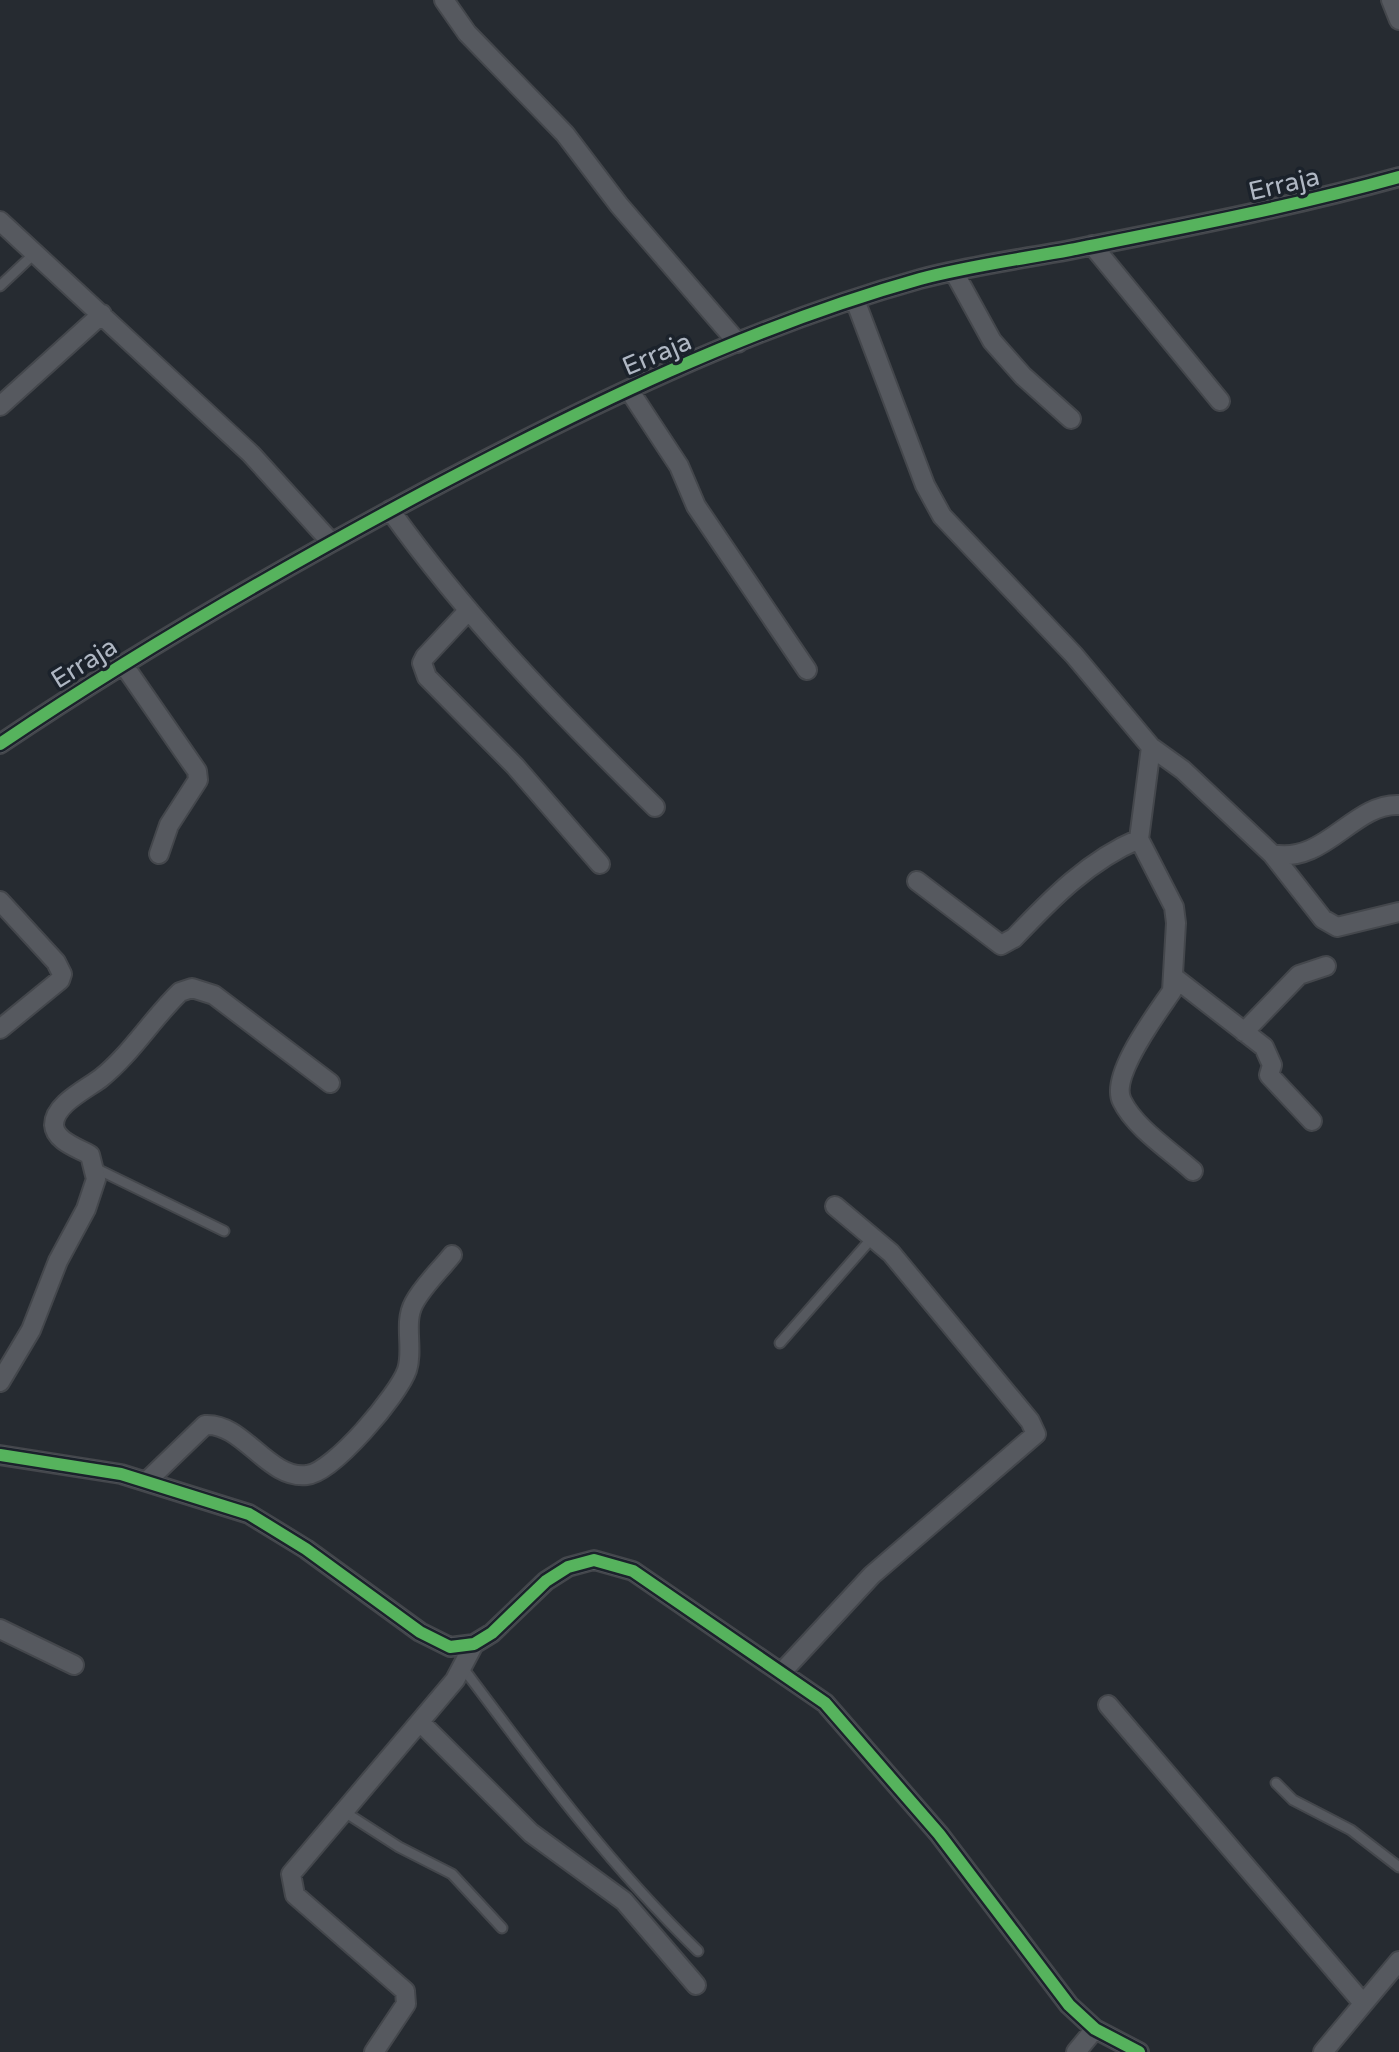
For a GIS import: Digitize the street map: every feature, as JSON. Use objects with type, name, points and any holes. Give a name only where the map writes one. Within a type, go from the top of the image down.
[{"type":"street","points":[[444,0],[467,33],[565,134],[619,205],[738,343]]},
{"type":"street","points":[[1391,0],[1399,20]]},
{"type":"street","name":"Erraja","points":[[0,744],[123,664],[330,541],[629,390],[738,343],[855,300],[954,272],[1243,216],[1399,177]]},
{"type":"street","points":[[0,221],[251,454],[330,541]]},
{"type":"street","points":[[1092,245],[1220,401]]},
{"type":"street","points":[[954,272],[992,341],[1023,376],[1071,419]]},
{"type":"street","points":[[855,300],[925,485],[942,516],[1074,655],[1151,747],[1192,778],[1272,854],[1323,919],[1337,927],[1399,912]]},
{"type":"street","points":[[0,406],[102,314]]},
{"type":"street","points":[[629,390],[679,466],[696,506],[807,670]]},
{"type":"street","points":[[390,510],[467,612],[557,711],[655,807]]},
{"type":"street","points":[[467,612],[425,657],[422,663],[427,677],[544,797],[600,864]]},
{"type":"street","points":[[123,664],[197,771],[198,780],[169,825],[159,854]]},
{"type":"street","points":[[1151,747],[1139,839],[1174,907],[1175,978],[1172,991],[1127,1066],[1119,1090],[1121,1101],[1136,1119],[1193,1171]]},
{"type":"street","points":[[1272,854],[1292,855],[1309,849],[1343,833],[1379,807],[1399,805]]},
{"type":"street","points":[[917,881],[1001,945],[1014,938],[1082,874],[1139,839]]},
{"type":"street","points":[[0,901],[56,962],[62,974],[60,980],[0,1029]]},
{"type":"street","points":[[1244,1032],[1299,975],[1326,966]]},
{"type":"street","points":[[1175,978],[1264,1047],[1272,1065],[1269,1075],[1312,1121]]},
{"type":"street","points":[[0,1382],[42,1307],[58,1261],[86,1209],[97,1169],[90,1155],[58,1134],[54,1128],[56,1116],[63,1106],[112,1068],[180,992],[192,988],[214,995],[330,1083]]},
{"type":"street","points":[[782,1672],[872,1575],[1036,1434],[1030,1421],[874,1236],[835,1206]]},
{"type":"street","points":[[147,1481],[194,1432],[211,1425],[288,1472],[307,1476],[327,1468],[400,1384],[409,1361],[414,1302],[452,1255]]},
{"type":"street","points":[[0,1455],[79,1464],[147,1481],[249,1514],[306,1549],[433,1641],[450,1647],[474,1644],[503,1624],[546,1581],[568,1567],[594,1560],[633,1571],[825,1703],[939,1834],[1036,1966],[1069,2005],[1095,2029],[1139,2052]]},
{"type":"street","points":[[0,1629],[74,1665]]},
{"type":"street","points":[[374,2052],[406,2004],[405,1991],[295,1895],[290,1882],[296,1865],[463,1668],[474,1644]]},
{"type":"street","points":[[1108,1705],[1362,2002]]},
{"type":"street","points":[[420,1722],[531,1833],[624,1901],[696,1985]]},
{"type":"street","points":[[1323,2052],[1399,1961]]},
{"type":"street","points":[[1076,2052],[1095,2029]]},
{"type":"lane","points":[[0,286],[35,253]]},
{"type":"lane","points":[[97,1169],[224,1231]]},
{"type":"lane","points":[[780,1343],[874,1236]]},
{"type":"lane","points":[[463,1668],[589,1836],[642,1896],[698,1951]]},
{"type":"lane","points":[[1276,1783],[1293,1800],[1351,1830],[1399,1867]]},
{"type":"lane","points":[[343,1811],[399,1847],[452,1874],[502,1928]]},
{"type":"cycle path","points":[[0,744],[158,643],[373,519],[607,399],[730,345],[856,298],[920,279],[1236,216],[1399,177]]},
{"type":"cycle path","points":[[0,1455],[121,1474],[249,1514],[306,1549],[420,1632],[450,1647],[474,1644],[492,1633],[546,1581],[568,1567],[594,1560],[633,1571],[825,1703],[939,1834],[1069,2005],[1095,2029],[1139,2052]]}]
